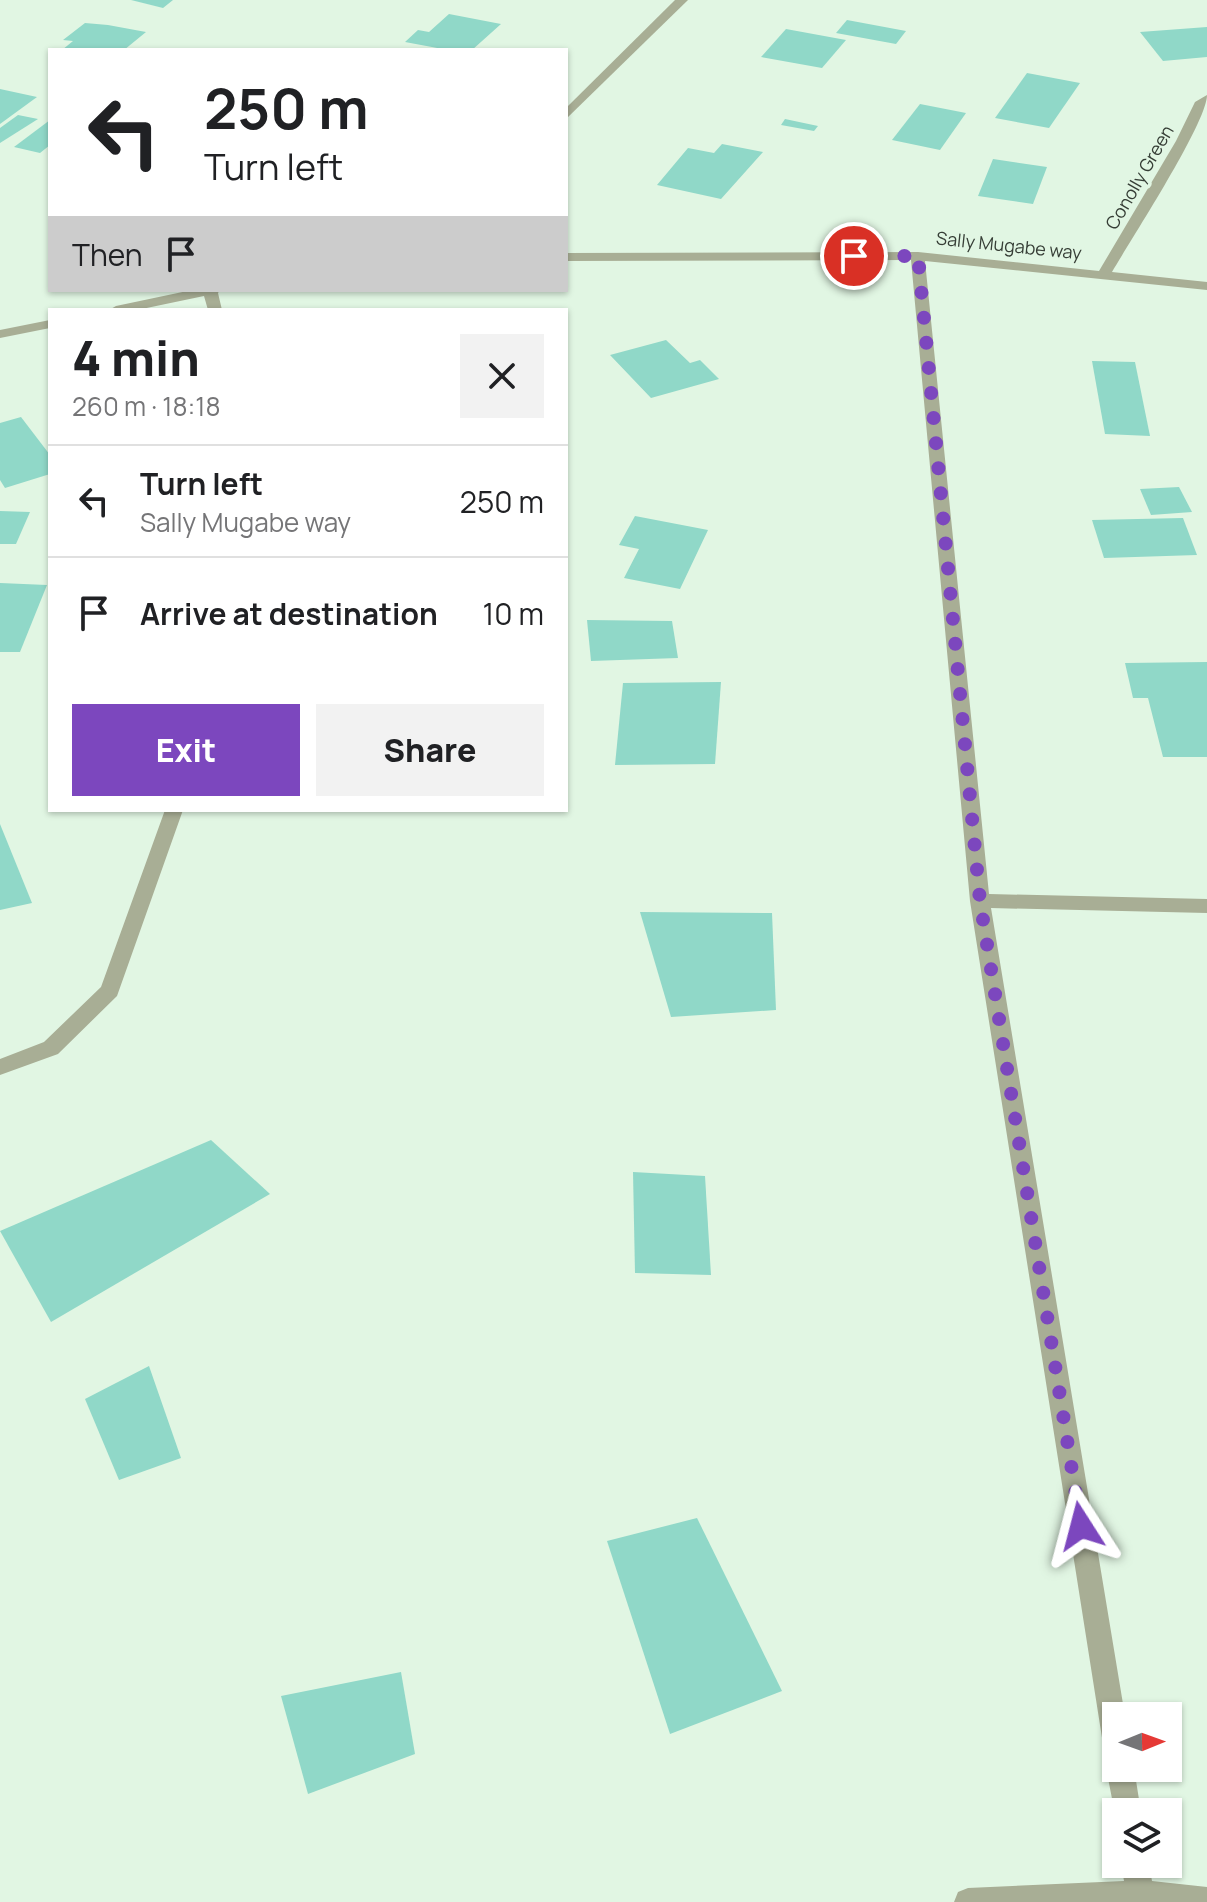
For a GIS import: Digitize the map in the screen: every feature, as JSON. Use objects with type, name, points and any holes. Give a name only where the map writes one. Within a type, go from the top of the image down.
[{"type":"street","points":[[568,113],[682,0]]},
{"type":"street","name":"Conolly Green","points":[[1103,275],[1182,141],[1201,102],[1207,99]]},
{"type":"street","points":[[918,256],[980,901],[1109,1702]]},
{"type":"street","name":"Sally Mugabe way","points":[[568,257],[918,256],[1207,286]]},
{"type":"street","points":[[126,308],[202,292]]},
{"type":"street","points":[[0,334],[48,324]]},
{"type":"street","points":[[0,1067],[51,1048],[110,991],[173,812]]},
{"type":"street","points":[[980,901],[1207,906]]},
{"type":"street","points":[[1137,1878],[1140,1894]]},
{"type":"street","points":[[968,1902],[1140,1894],[1207,1901]]},
{"type":"building","points":[[131,0],[173,0],[163,8]]},
{"type":"building","points":[[449,14],[501,24],[474,48],[437,48],[405,42],[418,30],[429,32]]},
{"type":"building","points":[[847,20],[906,31],[896,44],[836,33]]},
{"type":"building","points":[[85,23],[146,32],[126,48],[64,48],[73,41],[63,40]]},
{"type":"building","points":[[1207,27],[1207,57],[1163,61],[1140,32]]},
{"type":"building","points":[[786,29],[846,40],[822,68],[761,57]]},
{"type":"building","points":[[1027,73],[1080,83],[1049,128],[995,118]]},
{"type":"building","points":[[0,89],[37,97],[0,124]]},
{"type":"building","points":[[920,104],[966,113],[940,150],[892,140]]},
{"type":"building","points":[[18,115],[38,119],[0,143],[0,128]]},
{"type":"building","points":[[785,119],[818,126],[814,131],[781,125]]},
{"type":"building","points":[[48,122],[48,147],[40,153],[14,147]]},
{"type":"building","points":[[722,144],[763,152],[721,199],[657,185],[688,148],[714,153]]},
{"type":"building","points":[[993,159],[1047,167],[1033,204],[978,196]]},
{"type":"building","points":[[666,340],[690,363],[700,360],[719,379],[651,398],[610,355]]},
{"type":"building","points":[[1092,361],[1135,362],[1150,436],[1105,434]]},
{"type":"building","points":[[21,417],[48,452],[48,475],[5,488],[0,480],[0,423]]},
{"type":"building","points":[[1179,487],[1192,512],[1151,515],[1140,489]]},
{"type":"building","points":[[0,511],[30,512],[16,544],[0,544]]},
{"type":"building","points":[[635,516],[708,530],[680,589],[624,578],[639,549],[619,545]]},
{"type":"building","points":[[1183,518],[1197,555],[1104,558],[1092,520]]},
{"type":"building","points":[[0,583],[47,585],[20,652],[0,652]]},
{"type":"building","points":[[587,620],[672,621],[678,658],[591,661]]},
{"type":"building","points":[[1207,662],[1207,757],[1163,757],[1148,698],[1133,698],[1125,663]]},
{"type":"building","points":[[721,682],[715,764],[615,765],[623,683]]},
{"type":"building","points":[[0,824],[32,903],[0,910]]},
{"type":"building","points":[[640,912],[772,913],[776,1010],[671,1017]]},
{"type":"building","points":[[211,1140],[270,1194],[51,1322],[0,1231]]},
{"type":"building","points":[[633,1172],[705,1176],[711,1275],[635,1273]]},
{"type":"building","points":[[149,1366],[181,1458],[119,1480],[85,1399]]},
{"type":"building","points":[[697,1518],[782,1691],[670,1734],[607,1541]]},
{"type":"building","points":[[401,1672],[415,1754],[308,1794],[281,1696]]},
{"type":"route","points":[[854,256],[918,256],[980,901],[1081,1526]]}]
